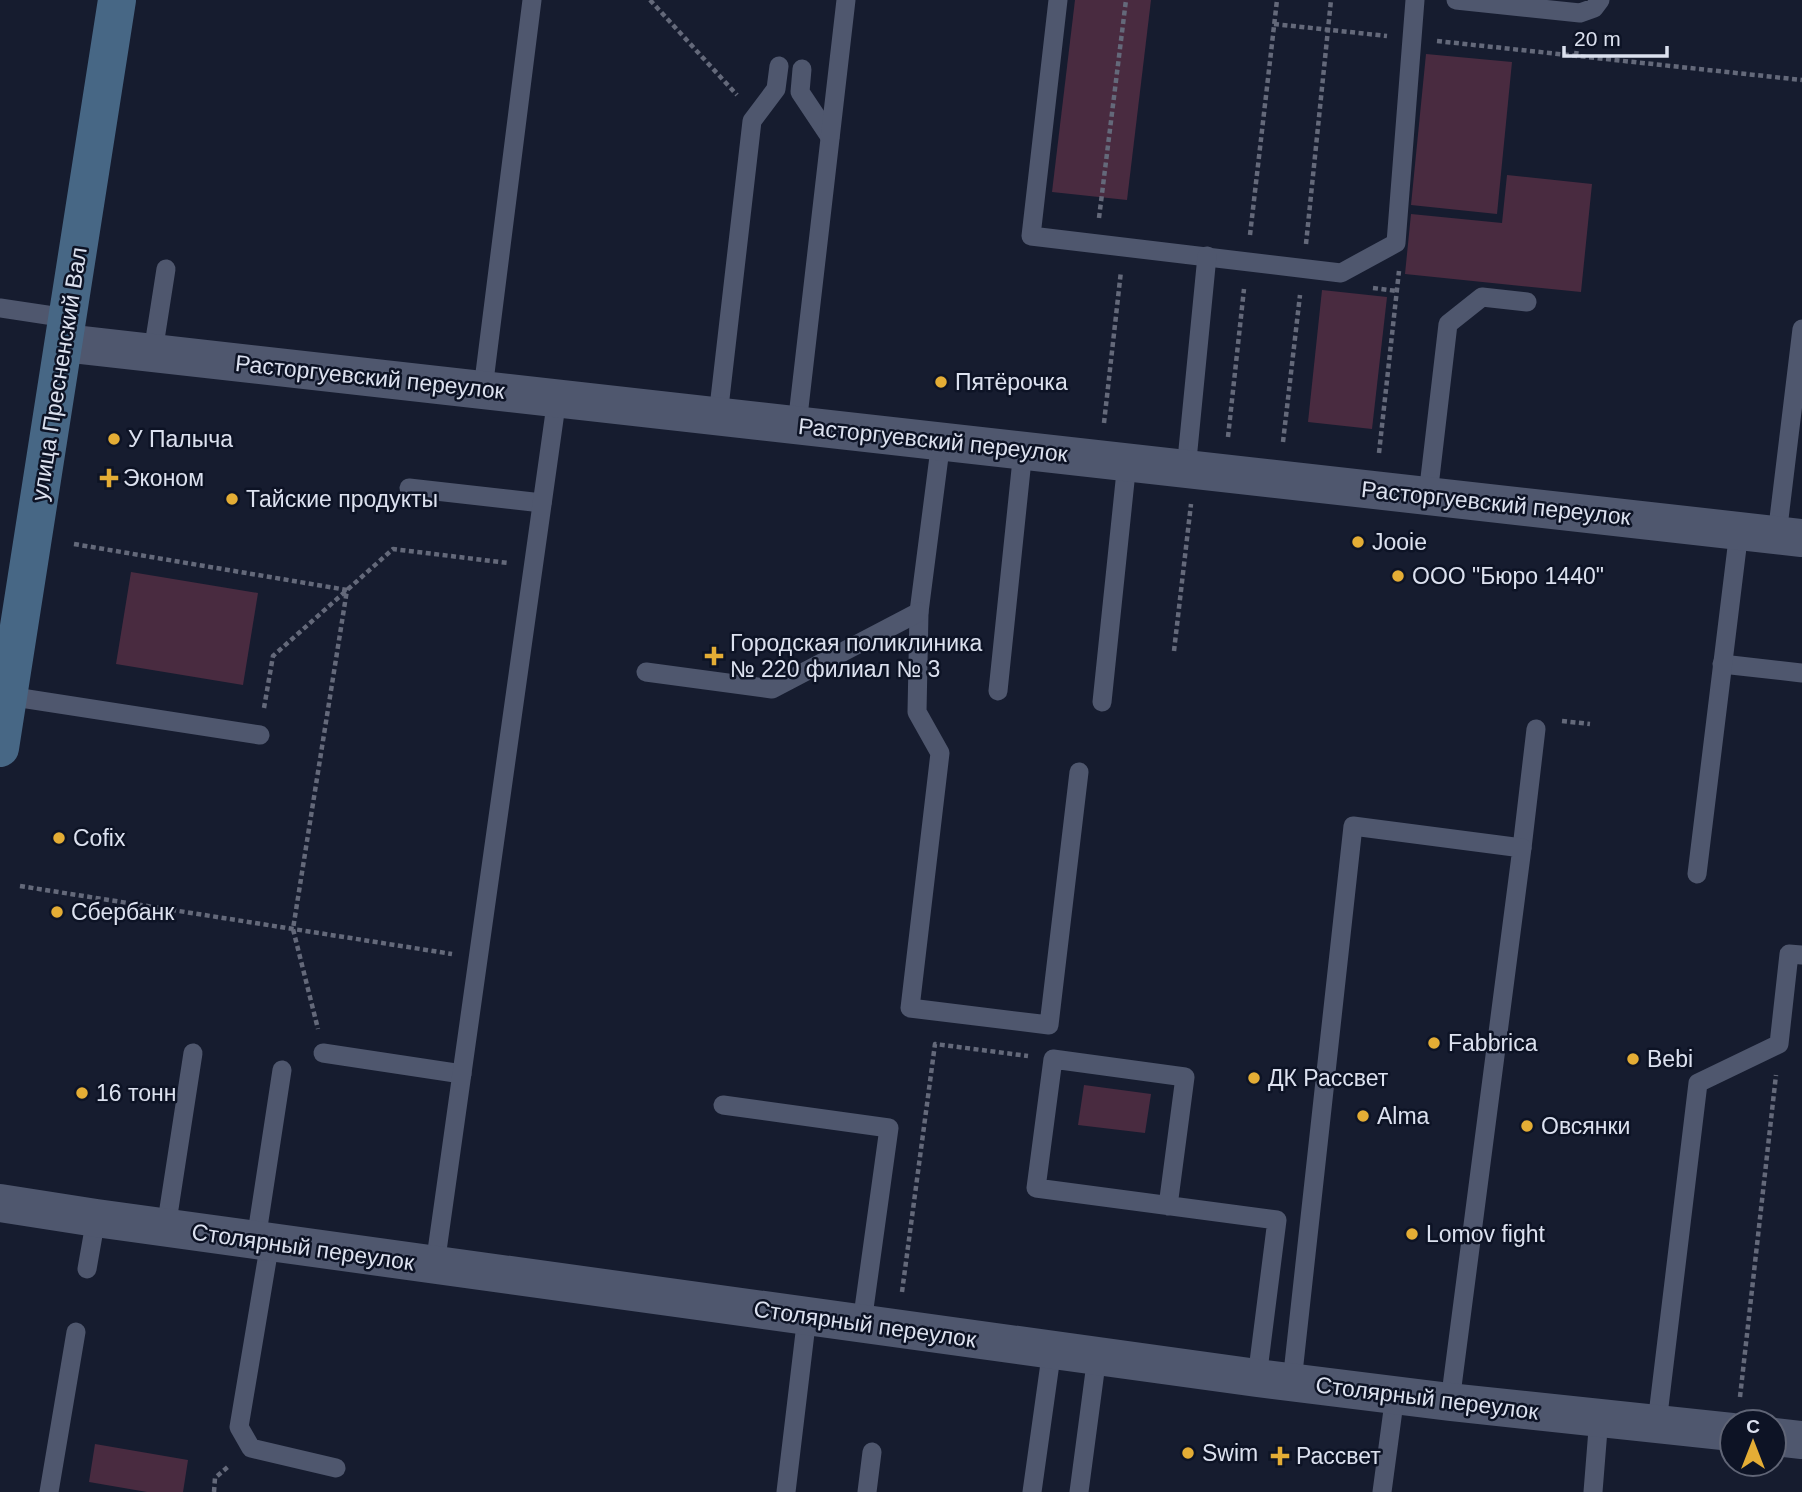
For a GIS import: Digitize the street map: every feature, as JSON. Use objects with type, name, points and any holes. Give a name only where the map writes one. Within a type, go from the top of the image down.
[{"type":"main road","name":"улица Пресненский Вал","points":[[0,748],[117,0]]},
{"type":"street","name":"Расторгуевский переулок","points":[[65,330],[153,352],[1127,462],[1189,483],[1428,495],[1789,537]]},
{"type":"street","name":"Столярный переулок","points":[[0,1203],[96,1219],[1274,1380],[1718,1430]]},
{"type":"lane","points":[[483,390],[532,0]]},
{"type":"lane","points":[[797,425],[846,0]]},
{"type":"lane","points":[[1058,0],[1031,236],[1341,273],[1396,243],[1415,0]]},
{"type":"lane","points":[[1456,0],[1580,13],[1594,8],[1600,0]]},
{"type":"lane","points":[[718,416],[752,121],[776,89],[779,66]]},
{"type":"lane","points":[[802,69],[800,92],[830,137]]},
{"type":"lane","points":[[776,89],[800,92]]},
{"type":"lane","points":[[1189,483],[1207,256]]},
{"type":"lane","points":[[153,352],[166,269]]},
{"type":"lane","points":[[1428,495],[1448,324],[1482,297],[1527,302]]},
{"type":"lane","points":[[0,307],[65,330]]},
{"type":"lane","points":[[1789,537],[1802,329]]},
{"type":"lane","points":[[435,1265],[557,398]]},
{"type":"lane","points":[[941,441],[919,612],[917,712],[940,753],[909,1008],[1049,1025],[1079,772]]},
{"type":"lane","points":[[998,691],[1023,450]]},
{"type":"lane","points":[[1102,702],[1127,462]]},
{"type":"lane","points":[[409,488],[542,503]]},
{"type":"lane","points":[[1697,874],[1739,531]]},
{"type":"lane","points":[[646,672],[772,689],[919,612]]},
{"type":"lane","points":[[1722,664],[1802,673]]},
{"type":"lane","points":[[8,696],[260,735]]},
{"type":"lane","points":[[1450,1402],[1536,729]]},
{"type":"lane","points":[[1274,1380],[1353,826],[1522,848]]},
{"type":"lane","points":[[1657,1423],[1698,1083],[1779,1044],[1789,954],[1802,955]]},
{"type":"lane","points":[[166,1228],[193,1053]]},
{"type":"lane","points":[[323,1053],[462,1074]]},
{"type":"lane","points":[[1168,1206],[1185,1077],[1053,1059],[1036,1188],[1168,1206],[1277,1220],[1274,1380]]},
{"type":"lane","points":[[282,1070],[239,1427],[251,1448],[335,1468]]},
{"type":"lane","points":[[723,1105],[889,1128],[862,1323]]},
{"type":"lane","points":[[87,1269],[96,1219]]},
{"type":"lane","points":[[786,1492],[807,1316]]},
{"type":"lane","points":[[49,1492],[76,1332]]},
{"type":"lane","points":[[1032,1492],[1052,1349]]},
{"type":"lane","points":[[1079,1492],[1097,1356]]},
{"type":"lane","points":[[1382,1492],[1395,1395]]},
{"type":"lane","points":[[1593,1492],[1599,1418]]},
{"type":"lane","points":[[867,1492],[872,1452]]},
{"type":"path","points":[[650,0],[756,116]]},
{"type":"path","points":[[1096,244],[1126,0]]},
{"type":"path","points":[[1227,444],[1277,0]]},
{"type":"path","points":[[1281,450],[1331,0]]},
{"type":"path","points":[[1275,24],[1802,80]]},
{"type":"path","points":[[1103,430],[1124,247]]},
{"type":"path","points":[[1174,651],[1189,483]]},
{"type":"path","points":[[260,735],[273,656],[393,549],[533,566]]},
{"type":"path","points":[[20,886],[478,958]]},
{"type":"path","points":[[901,1297],[935,1044],[1053,1059]]},
{"type":"path","points":[[1742,1385],[1779,1044]]},
{"type":"shaded area","points":[[1075,0],[1151,0],[1127,200],[1052,192]]},
{"type":"shaded area","points":[[1426,54],[1512,62],[1497,214],[1411,205]]},
{"type":"shaded area","points":[[1507,175],[1592,184],[1581,292],[1405,274],[1411,214],[1502,223]]},
{"type":"shaded area","points":[[1322,290],[1387,297],[1372,429],[1308,422]]},
{"type":"shaded area","points":[[131,572],[258,593],[243,685],[116,664]]},
{"type":"shaded area","points":[[1084,1085],[1151,1094],[1145,1133],[1078,1125]]},
{"type":"shaded area","points":[[95,1444],[188,1460],[183,1492],[147,1492],[89,1482]]},
{"type":"place","name":"Пятёрочка","points":[[941,382]]},
{"type":"place","name":"У Палыча","points":[[114,439]]},
{"type":"place","name":"Эконом","points":[[109,478]]},
{"type":"place","name":"Тайские продукты","points":[[232,499]]},
{"type":"place","name":"Jooie","points":[[1358,542]]},
{"type":"place","name":"ООО \"Бюро 1440\"","points":[[1398,576]]},
{"type":"place","name":"Городская поликлиника № 220 филиал № 3","points":[[714,656]]},
{"type":"place","name":"Cofix","points":[[59,838]]},
{"type":"place","name":"Сбербанк","points":[[57,912]]},
{"type":"place","name":"Fabbrica","points":[[1434,1043]]},
{"type":"place","name":"Bebi","points":[[1633,1059]]},
{"type":"place","name":"ДК Рассвет","points":[[1254,1078]]},
{"type":"place","name":"16 тонн","points":[[82,1093]]},
{"type":"place","name":"Alma","points":[[1363,1116]]},
{"type":"place","name":"Овсянки","points":[[1527,1126]]},
{"type":"place","name":"Lomov fight","points":[[1412,1234]]},
{"type":"place","name":"Swim","points":[[1188,1453]]},
{"type":"place","name":"Рассвет","points":[[1280,1456]]}]
